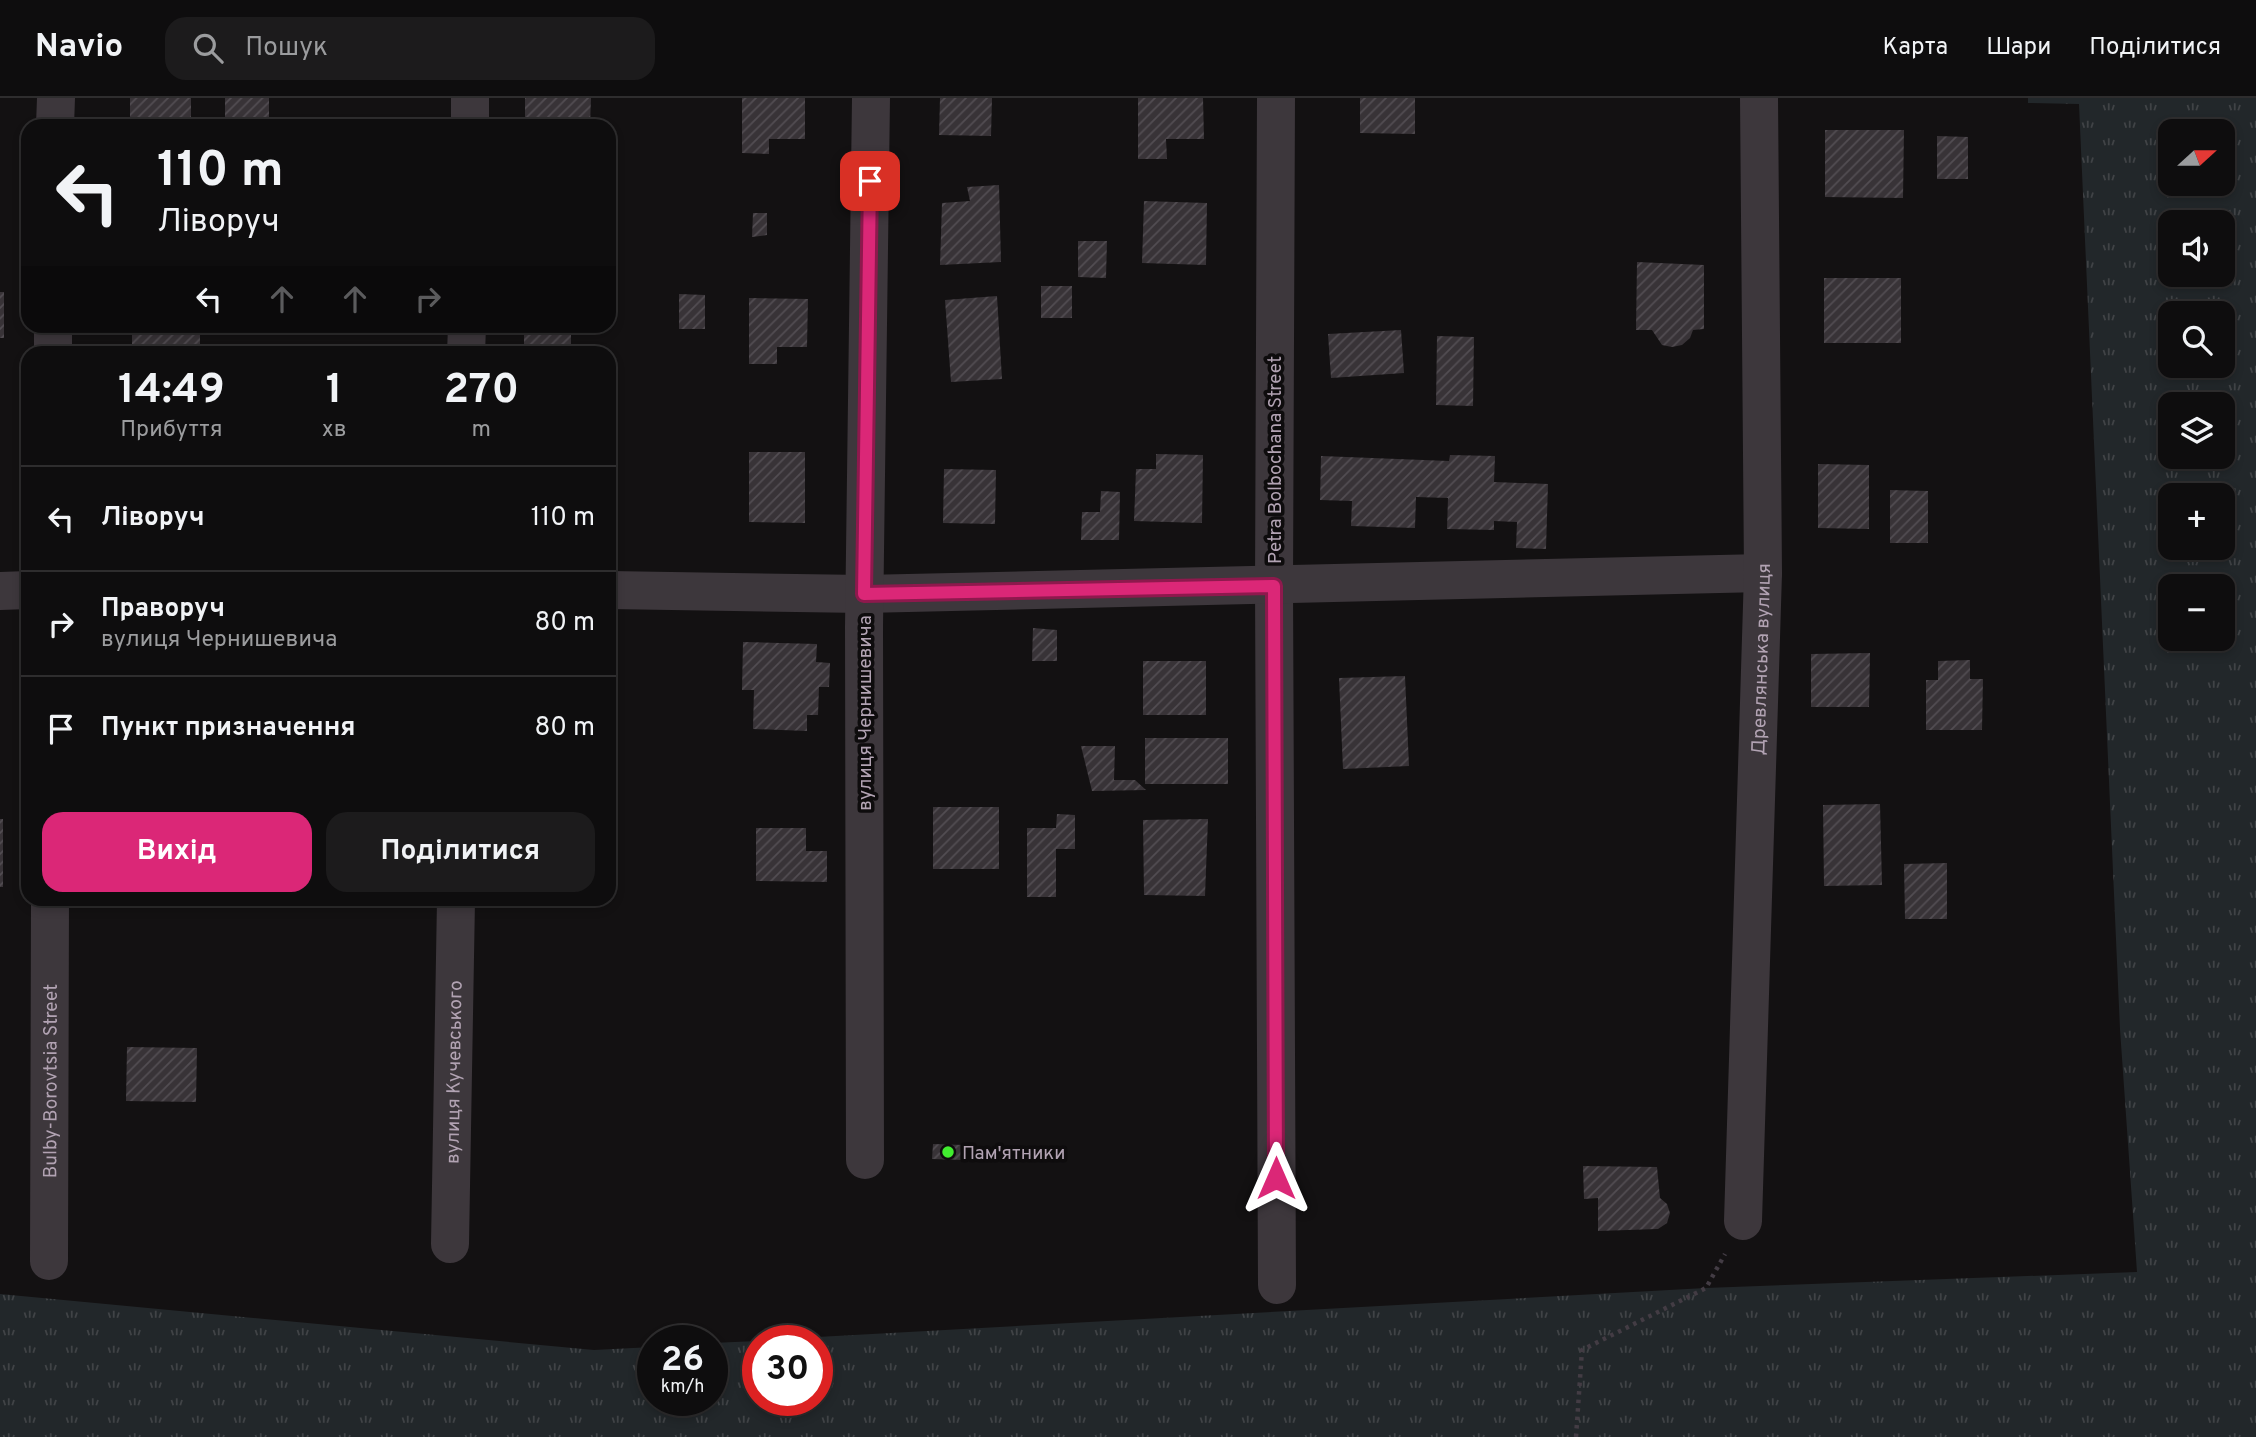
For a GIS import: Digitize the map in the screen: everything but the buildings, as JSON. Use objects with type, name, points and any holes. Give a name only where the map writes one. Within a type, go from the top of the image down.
[{"type":"street","points":[[55,119],[56,98]]},
{"type":"street","points":[[470,98],[470,119]]},
{"type":"street","name":"вулиця Чернишевича","points":[[865,1160],[864,594],[871,98]]},
{"type":"street","name":"Petra Bolbochana Street","points":[[1276,98],[1274,586],[1277,1284]]},
{"type":"street","name":"Древлянська вулиця","points":[[1743,1222],[1763,573],[1759,98]]},
{"type":"street","points":[[616,590],[864,594],[1763,573]]},
{"type":"street","points":[[0,591],[21,590]]},
{"type":"street","name":"Bulby-Borovtsia Street","points":[[49,1261],[50,906]]},
{"type":"street","name":"вулиця Кучевського","points":[[450,1244],[456,906]]},
{"type":"path","points":[[1576,1437],[1581,1350],[1706,1288],[1743,1222]]},
{"type":"green space","points":[[2028,98],[2256,98],[2256,1437],[0,1437],[0,1294],[594,1350],[637,1348],[637,1416],[728,1416],[728,1342],[742,1342],[742,1416],[833,1416],[833,1336],[1706,1288],[2137,1272],[2120,1029],[2079,104],[2028,103]]},
{"type":"place","name":"Пам'ятники","points":[[948,1152]]},
{"type":"route","points":[[870,181],[864,594],[1274,586],[1276,1178]]}]
